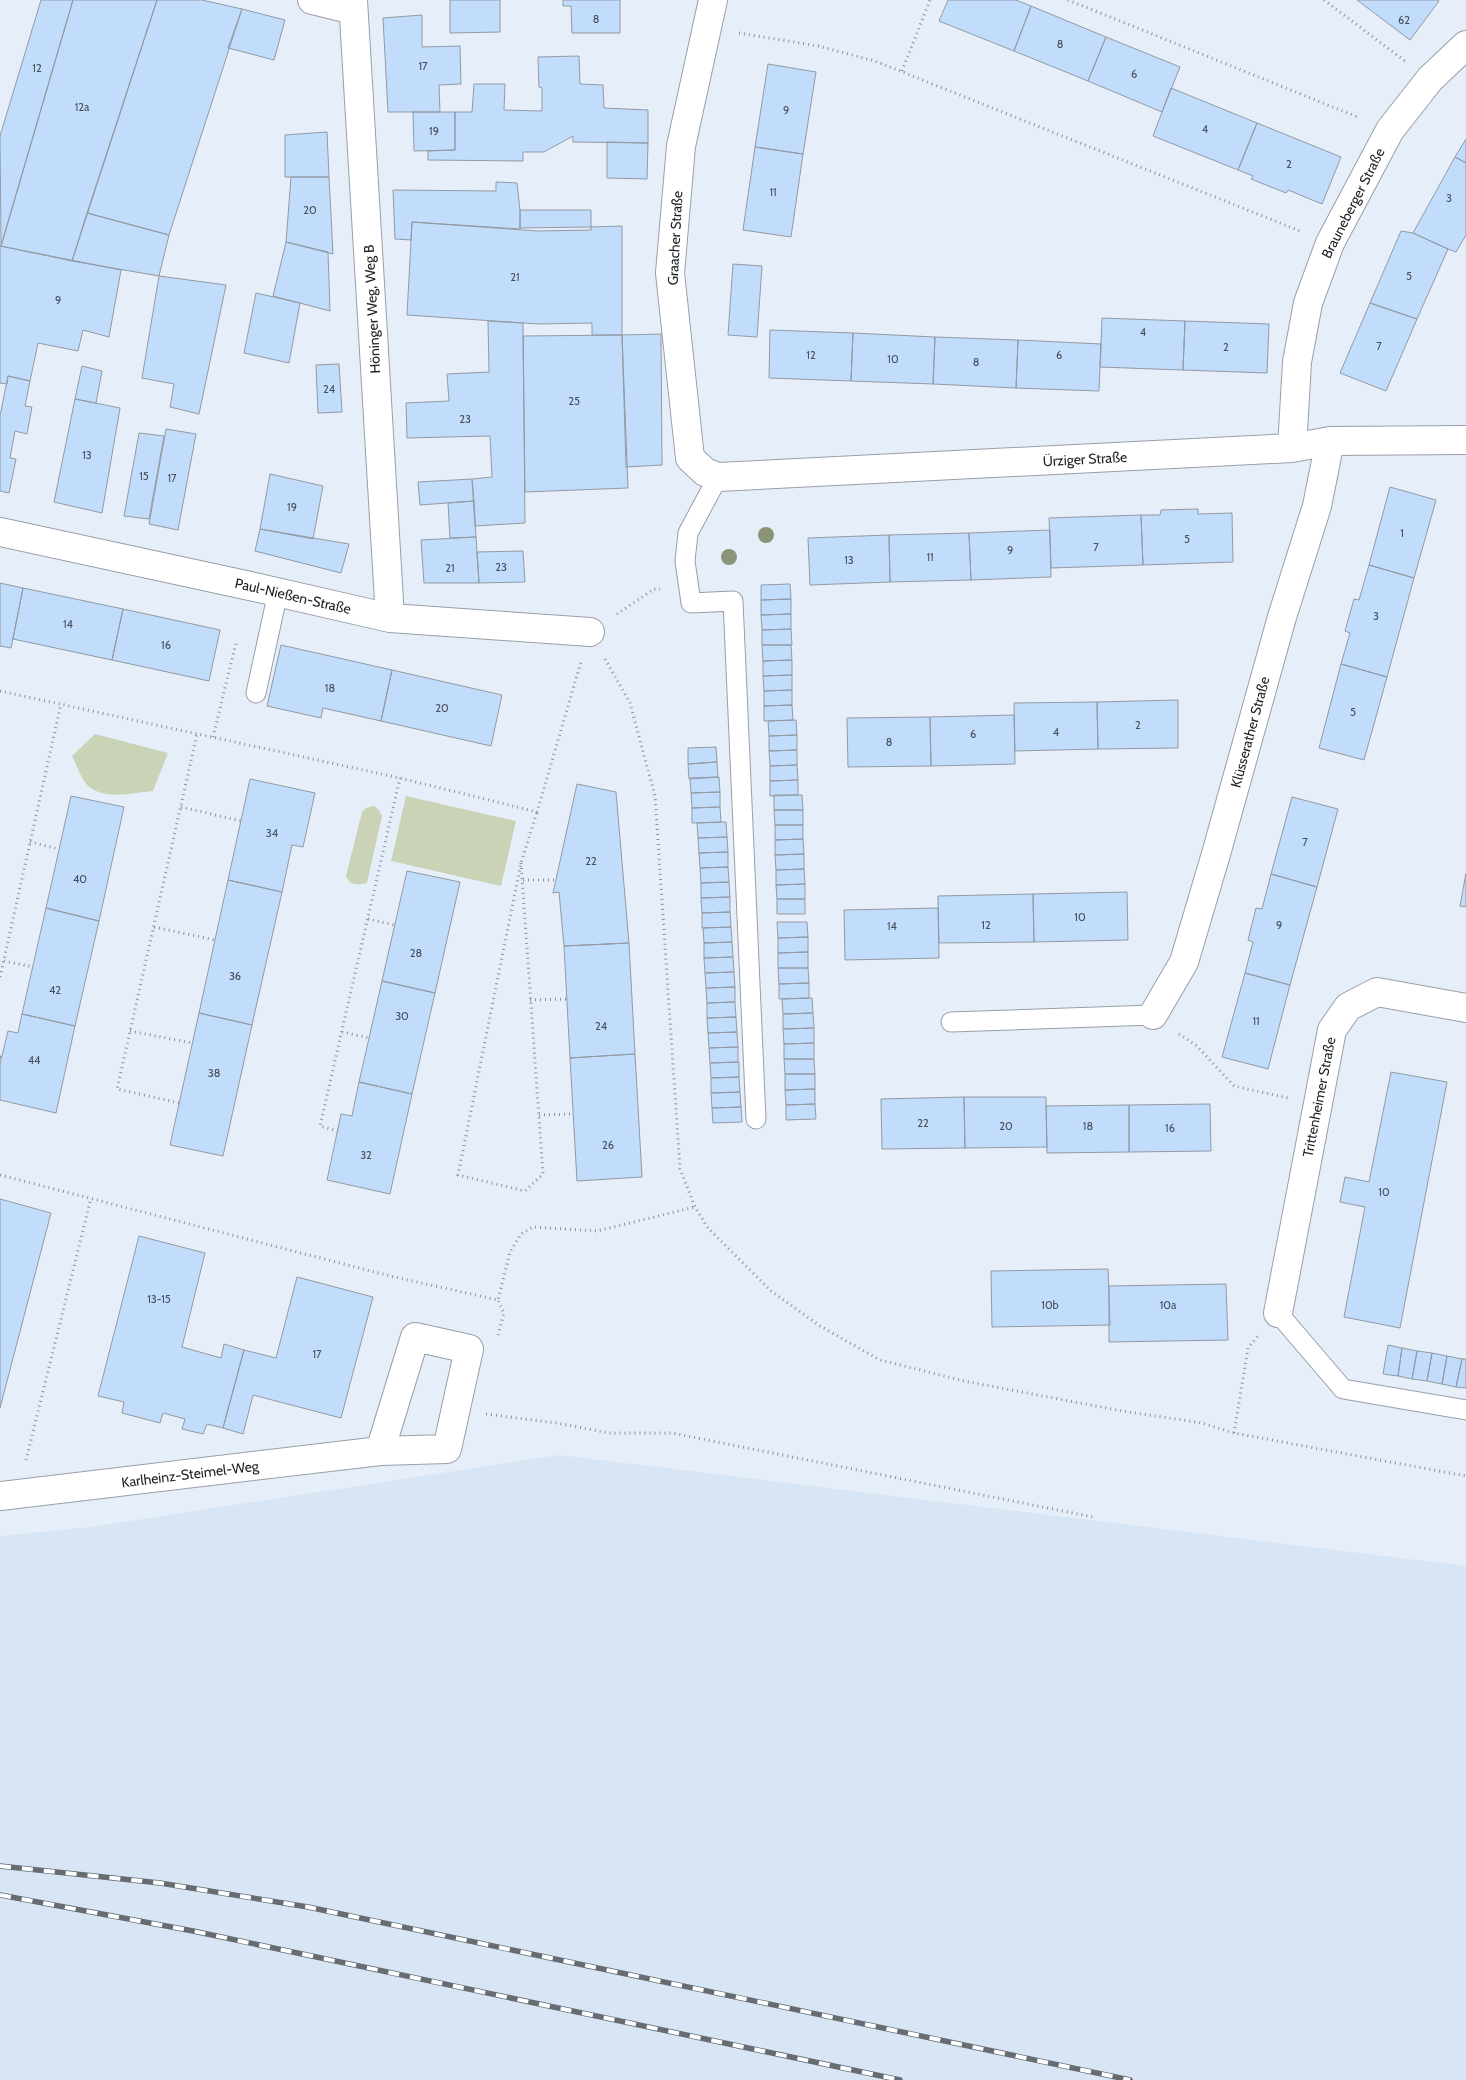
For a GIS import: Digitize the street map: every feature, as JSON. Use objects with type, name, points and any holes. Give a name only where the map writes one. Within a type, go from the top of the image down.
[{"type":"street","points":[[312,0],[353,5]]},
{"type":"street","name":"Graacher Straße","points":[[711,474],[690,458],[670,273],[681,146],[712,0]]},
{"type":"street","name":"Höninger Weg, Weg B","points":[[353,5],[390,618]]},
{"type":"street","name":"Brauneberger Straße","points":[[1292,448],[1297,362],[1308,303],[1330,243],[1390,130],[1430,79],[1466,46]]},
{"type":"street","name":"Ürziger Straße","points":[[711,474],[1292,448],[1330,441],[1466,440]]},
{"type":"street","name":"Klüsserather Straße","points":[[1153,1015],[1184,962],[1282,617],[1317,506],[1330,441]]},
{"type":"street","name":"Paul-Nießen-Straße","points":[[0,532],[390,618],[590,632]]},
{"type":"street","name":"Trittenheimer Straße","points":[[1278,1313],[1332,1030],[1348,1006],[1377,992],[1466,1008]]},
{"type":"street","name":"Karlheinz-Steimel-Weg","points":[[9,1495],[380,1451],[447,1449],[458,1408],[469,1349],[415,1337],[380,1451]]},
{"type":"lane","points":[[711,474],[688,533],[685,561],[690,604],[734,602],[756,1119]]},
{"type":"lane","points":[[256,692],[278,592]]},
{"type":"lane","points":[[951,1022],[1153,1015]]},
{"type":"lane","points":[[1278,1313],[1343,1389],[1466,1410]]},
{"type":"path","points":[[902,71],[930,0]]},
{"type":"path","points":[[1068,0],[1390,130]]},
{"type":"path","points":[[1324,0],[1430,79]]},
{"type":"path","points":[[705,27],[818,46],[875,61],[1330,243]]},
{"type":"path","points":[[522,863],[543,1174],[525,1191],[458,1175],[522,863],[590,632],[654,589],[688,588]]},
{"type":"path","points":[[590,632],[630,703],[655,796],[680,1169],[694,1207],[708,1228],[726,1248],[771,1291],[820,1326],[880,1360],[964,1382],[1122,1411],[1202,1423],[1234,1433],[1466,1476]]},
{"type":"path","points":[[214,737],[236,642]]},
{"type":"path","points":[[0,691],[400,778],[537,812]]},
{"type":"path","points":[[0,977],[61,704]]},
{"type":"path","points":[[179,1103],[117,1089],[197,734]]},
{"type":"path","points":[[338,1131],[320,1126],[400,778]]},
{"type":"path","points":[[181,807],[241,821]]},
{"type":"path","points":[[30,842],[59,849]]},
{"type":"path","points":[[523,880],[556,880]]},
{"type":"path","points":[[368,919],[394,925]]},
{"type":"path","points":[[154,927],[215,940]]},
{"type":"path","points":[[4,961],[33,967]]},
{"type":"path","points":[[530,1000],[566,999]]},
{"type":"path","points":[[1153,1015],[1197,1046],[1234,1086],[1318,1104]]},
{"type":"path","points":[[130,1031],[192,1043]]},
{"type":"path","points":[[342,1032],[369,1038]]},
{"type":"path","points":[[539,1115],[573,1114]]},
{"type":"path","points":[[0,1175],[390,1276],[498,1300],[510,1252],[521,1234],[533,1227],[597,1231],[694,1207]]},
{"type":"path","points":[[9,1495],[91,1198]]},
{"type":"path","points":[[1234,1433],[1248,1348],[1278,1313]]},
{"type":"path","points":[[458,1408],[489,1415],[557,1423],[609,1433],[672,1433],[1094,1517]]},
{"type":"shaded area","points":[[559,1455],[1466,1566],[1466,2080],[0,2080],[0,1536],[91,1527]]},
{"type":"green space","points":[[95,734],[168,753],[153,791],[116,795],[98,792],[90,788],[82,778],[72,756]]},
{"type":"green space","points":[[406,796],[516,821],[501,886],[391,861]]},
{"type":"green space","points":[[374,806],[382,816],[367,883],[354,884],[346,876],[362,812],[366,808]]},
{"type":"building","points":[[41,0],[73,0],[1,246],[0,136]]},
{"type":"building","points":[[73,0],[157,0],[72,261],[1,246]]},
{"type":"building","points":[[157,0],[202,0],[242,9],[169,235],[87,213]]},
{"type":"building","points":[[450,0],[500,0],[500,32],[450,33]]},
{"type":"building","points":[[563,0],[620,0],[620,33],[572,33],[571,6],[563,6]]},
{"type":"building","points":[[948,0],[1016,0],[1031,6],[1014,51],[939,21]]},
{"type":"building","points":[[1357,0],[1438,0],[1439,1],[1410,40]]},
{"type":"building","points":[[1031,6],[1106,37],[1088,81],[1014,51]]},
{"type":"building","points":[[242,9],[285,20],[274,60],[228,48]]},
{"type":"building","points":[[422,15],[422,47],[460,46],[461,84],[439,85],[440,112],[388,112],[383,18]]},
{"type":"building","points":[[1106,37],[1180,67],[1162,112],[1088,81]]},
{"type":"building","points":[[579,56],[580,84],[603,85],[604,108],[648,110],[648,143],[573,142],[573,136],[544,152],[523,152],[523,161],[428,160],[428,151],[455,150],[455,112],[472,112],[474,84],[505,84],[504,110],[542,111],[542,88],[539,87],[538,57]]},
{"type":"building","points":[[768,64],[816,72],[803,154],[755,147]]},
{"type":"building","points":[[1171,88],[1257,123],[1238,170],[1153,136]]},
{"type":"building","points":[[413,112],[455,112],[455,150],[414,151]]},
{"type":"building","points":[[1257,123],[1341,157],[1322,204],[1288,190],[1286,193],[1251,179],[1253,176],[1238,170]]},
{"type":"building","points":[[327,132],[329,177],[285,177],[285,135]]},
{"type":"building","points":[[1466,139],[1466,163],[1455,157]]},
{"type":"building","points":[[607,142],[648,143],[647,179],[607,178]]},
{"type":"building","points":[[755,147],[803,154],[791,237],[743,230]]},
{"type":"building","points":[[1455,157],[1466,163],[1466,235],[1456,252],[1413,233]]},
{"type":"building","points":[[291,177],[329,177],[333,254],[286,242]]},
{"type":"building","points":[[496,182],[517,183],[520,229],[412,222],[411,240],[395,239],[393,190],[496,191]]},
{"type":"building","points":[[520,210],[591,210],[591,227],[520,228]]},
{"type":"building","points":[[87,213],[169,235],[159,276],[72,261]]},
{"type":"building","points":[[412,222],[537,231],[591,230],[591,227],[622,226],[622,335],[592,335],[592,323],[538,324],[407,315]]},
{"type":"building","points":[[1401,231],[1413,233],[1448,249],[1417,319],[1370,303]]},
{"type":"building","points":[[286,242],[328,252],[330,311],[273,296]]},
{"type":"building","points":[[0,246],[121,270],[109,337],[83,330],[78,351],[38,343],[30,381],[8,376],[7,384],[0,383]]},
{"type":"building","points":[[733,264],[762,266],[757,337],[728,335]]},
{"type":"building","points":[[159,276],[226,285],[199,414],[170,407],[174,384],[142,378]]},
{"type":"building","points":[[256,293],[300,303],[289,363],[244,353]]},
{"type":"building","points":[[1370,303],[1417,319],[1386,391],[1340,373]]},
{"type":"building","points":[[1102,318],[1185,321],[1183,370],[1100,367]]},
{"type":"building","points":[[488,321],[523,323],[525,523],[475,526],[472,479],[492,477],[490,436],[407,438],[406,403],[449,401],[447,374],[489,372]]},
{"type":"building","points":[[1185,321],[1269,324],[1267,373],[1183,370]]},
{"type":"building","points":[[770,330],[853,333],[851,381],[769,378]]},
{"type":"building","points":[[853,333],[935,337],[933,384],[851,381]]},
{"type":"building","points":[[661,334],[662,465],[626,467],[622,335]]},
{"type":"building","points":[[622,335],[628,488],[525,492],[523,336]]},
{"type":"building","points":[[935,337],[1018,340],[1016,388],[933,384]]},
{"type":"building","points":[[1018,340],[1101,344],[1099,391],[1016,388]]},
{"type":"building","points":[[339,364],[342,412],[318,413],[316,365]]},
{"type":"building","points":[[82,366],[102,371],[96,403],[75,399]]},
{"type":"building","points":[[8,376],[30,381],[25,406],[32,407],[27,434],[15,431],[10,458],[16,459],[9,493],[0,491],[0,416]]},
{"type":"building","points":[[75,399],[120,408],[102,513],[54,502]]},
{"type":"building","points":[[166,429],[196,434],[178,530],[149,524]]},
{"type":"building","points":[[139,433],[164,436],[149,519],[124,516]]},
{"type":"building","points":[[270,474],[323,486],[313,539],[260,529]]},
{"type":"building","points":[[472,479],[474,501],[420,505],[418,482]]},
{"type":"building","points":[[1390,487],[1436,500],[1414,578],[1369,565]]},
{"type":"building","points":[[474,501],[476,537],[450,538],[448,503]]},
{"type":"building","points":[[1198,509],[1198,514],[1232,513],[1233,562],[1143,565],[1141,515],[1160,515],[1161,510]]},
{"type":"building","points":[[1141,515],[1143,565],[1051,568],[1049,518]]},
{"type":"building","points":[[260,529],[349,544],[341,573],[255,551]]},
{"type":"building","points":[[1050,530],[1051,577],[971,580],[969,533]]},
{"type":"building","points":[[969,533],[971,580],[890,582],[889,535]]},
{"type":"building","points":[[889,535],[890,582],[810,585],[808,538]]},
{"type":"building","points":[[476,537],[479,583],[424,583],[421,540]]},
{"type":"building","points":[[523,551],[525,582],[479,583],[477,552]]},
{"type":"building","points":[[1369,565],[1414,578],[1387,677],[1341,664],[1350,633],[1345,631],[1354,599],[1359,600]]},
{"type":"building","points":[[0,583],[23,588],[11,648],[0,646]]},
{"type":"building","points":[[790,584],[791,599],[761,600],[761,585]]},
{"type":"building","points":[[23,588],[123,609],[112,660],[13,639]]},
{"type":"building","points":[[791,599],[791,614],[761,615],[761,600]]},
{"type":"building","points":[[123,609],[220,630],[209,681],[112,660]]},
{"type":"building","points":[[791,614],[791,629],[762,630],[761,615]]},
{"type":"building","points":[[791,629],[792,645],[762,645],[762,630]]},
{"type":"building","points":[[281,645],[392,670],[381,721],[323,708],[321,718],[267,706]]},
{"type":"building","points":[[762,645],[791,645],[792,660],[763,661]]},
{"type":"building","points":[[792,660],[792,675],[763,676],[763,661]]},
{"type":"building","points":[[1341,664],[1387,677],[1364,760],[1319,748]]},
{"type":"building","points":[[392,670],[502,695],[491,746],[381,721]]},
{"type":"building","points":[[792,675],[792,690],[764,691],[763,676]]},
{"type":"building","points":[[792,690],[792,705],[764,706],[764,691]]},
{"type":"building","points":[[1178,700],[1178,748],[1098,749],[1097,702]]},
{"type":"building","points":[[1097,702],[1098,749],[1015,751],[1014,703]]},
{"type":"building","points":[[792,705],[793,720],[764,721],[764,706]]},
{"type":"building","points":[[1014,715],[1015,764],[931,766],[930,717]]},
{"type":"building","points":[[930,717],[931,766],[848,767],[847,718]]},
{"type":"building","points":[[796,720],[797,735],[769,736],[768,721]]},
{"type":"building","points":[[797,735],[797,750],[769,751],[769,736]]},
{"type":"building","points":[[716,747],[717,762],[688,764],[688,748]]},
{"type":"building","points":[[797,750],[797,765],[770,766],[769,751]]},
{"type":"building","points":[[717,762],[718,777],[689,779],[688,764]]},
{"type":"building","points":[[797,765],[798,780],[770,781],[770,766]]},
{"type":"building","points":[[719,777],[720,792],[691,793],[690,778]]},
{"type":"building","points":[[250,779],[315,793],[303,847],[292,845],[282,892],[228,880]]},
{"type":"building","points":[[798,780],[798,795],[770,796],[770,781]]},
{"type":"building","points":[[577,784],[616,792],[629,943],[564,946],[559,892],[553,893]]},
{"type":"building","points":[[720,792],[720,807],[692,808],[691,793]]},
{"type":"building","points":[[774,795],[802,795],[803,810],[774,810]]},
{"type":"building","points":[[71,796],[124,807],[99,921],[46,908]]},
{"type":"building","points":[[1292,797],[1338,809],[1317,887],[1271,874]]},
{"type":"building","points":[[720,807],[721,822],[692,823],[692,808]]},
{"type":"building","points":[[774,810],[803,810],[803,825],[775,825]]},
{"type":"building","points":[[726,822],[727,837],[698,838],[697,823]]},
{"type":"building","points":[[775,825],[803,825],[803,839],[775,840]]},
{"type":"building","points":[[727,837],[728,852],[699,853],[698,838]]},
{"type":"building","points":[[803,839],[804,854],[775,855],[775,840]]},
{"type":"building","points":[[728,852],[728,867],[700,868],[699,853]]},
{"type":"building","points":[[804,854],[804,869],[776,870],[775,855]]},
{"type":"building","points":[[728,867],[729,882],[701,883],[700,868]]},
{"type":"building","points":[[804,869],[805,884],[776,885],[776,870]]},
{"type":"building","points":[[407,871],[460,882],[435,993],[382,981]]},
{"type":"building","points":[[1466,873],[1466,907],[1460,906]]},
{"type":"building","points":[[1271,874],[1317,887],[1290,985],[1245,973],[1253,942],[1248,940],[1256,908],[1262,909]]},
{"type":"building","points":[[228,880],[282,892],[252,1025],[199,1013]]},
{"type":"building","points":[[729,882],[730,897],[701,898],[701,883]]},
{"type":"building","points":[[805,884],[805,899],[777,899],[776,885]]},
{"type":"building","points":[[1127,892],[1128,940],[1034,942],[1033,894]]},
{"type":"building","points":[[1033,894],[1034,942],[939,943],[938,896]]},
{"type":"building","points":[[730,897],[730,912],[702,913],[701,898]]},
{"type":"building","points":[[777,899],[805,899],[805,914],[777,914]]},
{"type":"building","points":[[46,908],[99,921],[75,1026],[22,1014]]},
{"type":"building","points":[[938,908],[939,958],[845,960],[844,910]]},
{"type":"building","points":[[730,912],[731,927],[702,928],[702,913]]},
{"type":"building","points":[[777,922],[807,922],[808,937],[778,938]]},
{"type":"building","points":[[731,927],[732,942],[704,943],[703,928]]},
{"type":"building","points":[[808,937],[808,952],[778,953],[778,938]]},
{"type":"building","points":[[732,942],[733,957],[704,958],[704,943]]},
{"type":"building","points":[[629,943],[635,1054],[570,1058],[564,946]]},
{"type":"building","points":[[808,952],[808,968],[778,968],[778,953]]},
{"type":"building","points":[[733,957],[734,972],[705,973],[704,958]]},
{"type":"building","points":[[778,968],[808,968],[809,983],[779,984]]},
{"type":"building","points":[[734,972],[735,987],[706,988],[705,973]]},
{"type":"building","points":[[1245,973],[1290,985],[1268,1069],[1222,1057]]},
{"type":"building","points":[[382,981],[435,993],[412,1094],[359,1082]]},
{"type":"building","points":[[809,983],[809,998],[779,999],[779,984]]},
{"type":"building","points":[[735,987],[735,1002],[707,1003],[706,988]]},
{"type":"building","points":[[812,998],[813,1013],[783,1014],[782,999]]},
{"type":"building","points":[[735,1002],[736,1017],[707,1018],[707,1003]]},
{"type":"building","points":[[199,1013],[252,1025],[223,1156],[170,1145]]},
{"type":"building","points":[[813,1013],[814,1028],[783,1029],[783,1014]]},
{"type":"building","points":[[22,1014],[75,1026],[56,1113],[0,1100],[0,1064],[8,1031],[18,1033]]},
{"type":"building","points":[[736,1017],[737,1032],[708,1033],[707,1018]]},
{"type":"building","points":[[814,1028],[814,1043],[784,1044],[783,1029]]},
{"type":"building","points":[[737,1032],[738,1047],[709,1048],[708,1033]]},
{"type":"building","points":[[814,1043],[814,1059],[784,1059],[784,1044]]},
{"type":"building","points":[[738,1047],[738,1062],[710,1063],[709,1048]]},
{"type":"building","points":[[635,1054],[642,1177],[577,1181],[570,1058]]},
{"type":"building","points":[[784,1059],[814,1059],[815,1074],[785,1074]]},
{"type":"building","points":[[739,1062],[739,1077],[711,1078],[710,1063]]},
{"type":"building","points":[[1391,1072],[1447,1082],[1400,1328],[1344,1317],[1365,1207],[1340,1202],[1345,1177],[1369,1182]]},
{"type":"building","points":[[785,1074],[815,1074],[815,1089],[785,1090]]},
{"type":"building","points":[[739,1077],[740,1092],[711,1093],[711,1078]]},
{"type":"building","points":[[359,1082],[412,1094],[390,1194],[327,1180],[341,1114],[352,1116]]},
{"type":"building","points":[[815,1089],[815,1104],[786,1105],[785,1090]]},
{"type":"building","points":[[740,1092],[741,1107],[712,1108],[711,1093]]},
{"type":"building","points":[[964,1097],[965,1148],[882,1149],[881,1099]]},
{"type":"building","points":[[964,1097],[1046,1097],[1047,1147],[965,1148]]},
{"type":"building","points":[[815,1104],[816,1119],[786,1120],[786,1105]]},
{"type":"building","points":[[1210,1104],[1211,1151],[1129,1152],[1129,1105]]},
{"type":"building","points":[[1129,1105],[1129,1152],[1047,1153],[1046,1106]]},
{"type":"building","points":[[741,1107],[742,1122],[713,1123],[712,1108]]},
{"type":"building","points":[[0,1199],[51,1213],[0,1408]]},
{"type":"building","points":[[139,1236],[205,1253],[182,1347],[221,1358],[224,1344],[244,1350],[223,1428],[207,1424],[203,1434],[182,1429],[185,1419],[163,1413],[160,1423],[122,1413],[124,1402],[98,1396]]},
{"type":"building","points":[[1108,1269],[1110,1325],[992,1327],[991,1271]]},
{"type":"building","points":[[297,1277],[373,1297],[341,1418],[253,1395],[243,1434],[223,1428],[244,1350],[276,1358]]},
{"type":"building","points":[[1226,1284],[1228,1340],[1109,1342],[1109,1286]]},
{"type":"building","points":[[1388,1345],[1402,1348],[1398,1376],[1383,1374]]},
{"type":"building","points":[[1402,1348],[1417,1351],[1412,1379],[1398,1376]]},
{"type":"building","points":[[1417,1351],[1432,1353],[1427,1381],[1412,1379]]},
{"type":"building","points":[[1432,1353],[1447,1356],[1442,1384],[1427,1381]]},
{"type":"building","points":[[1447,1356],[1462,1359],[1456,1387],[1442,1384]]},
{"type":"building","points":[[1462,1359],[1466,1359],[1466,1388],[1456,1387]]},
{"type":"railway","points":[[0,1866],[160,1883],[308,1907],[1130,2080]]},
{"type":"railway","points":[[0,1895],[193,1931],[900,2080]]}]
